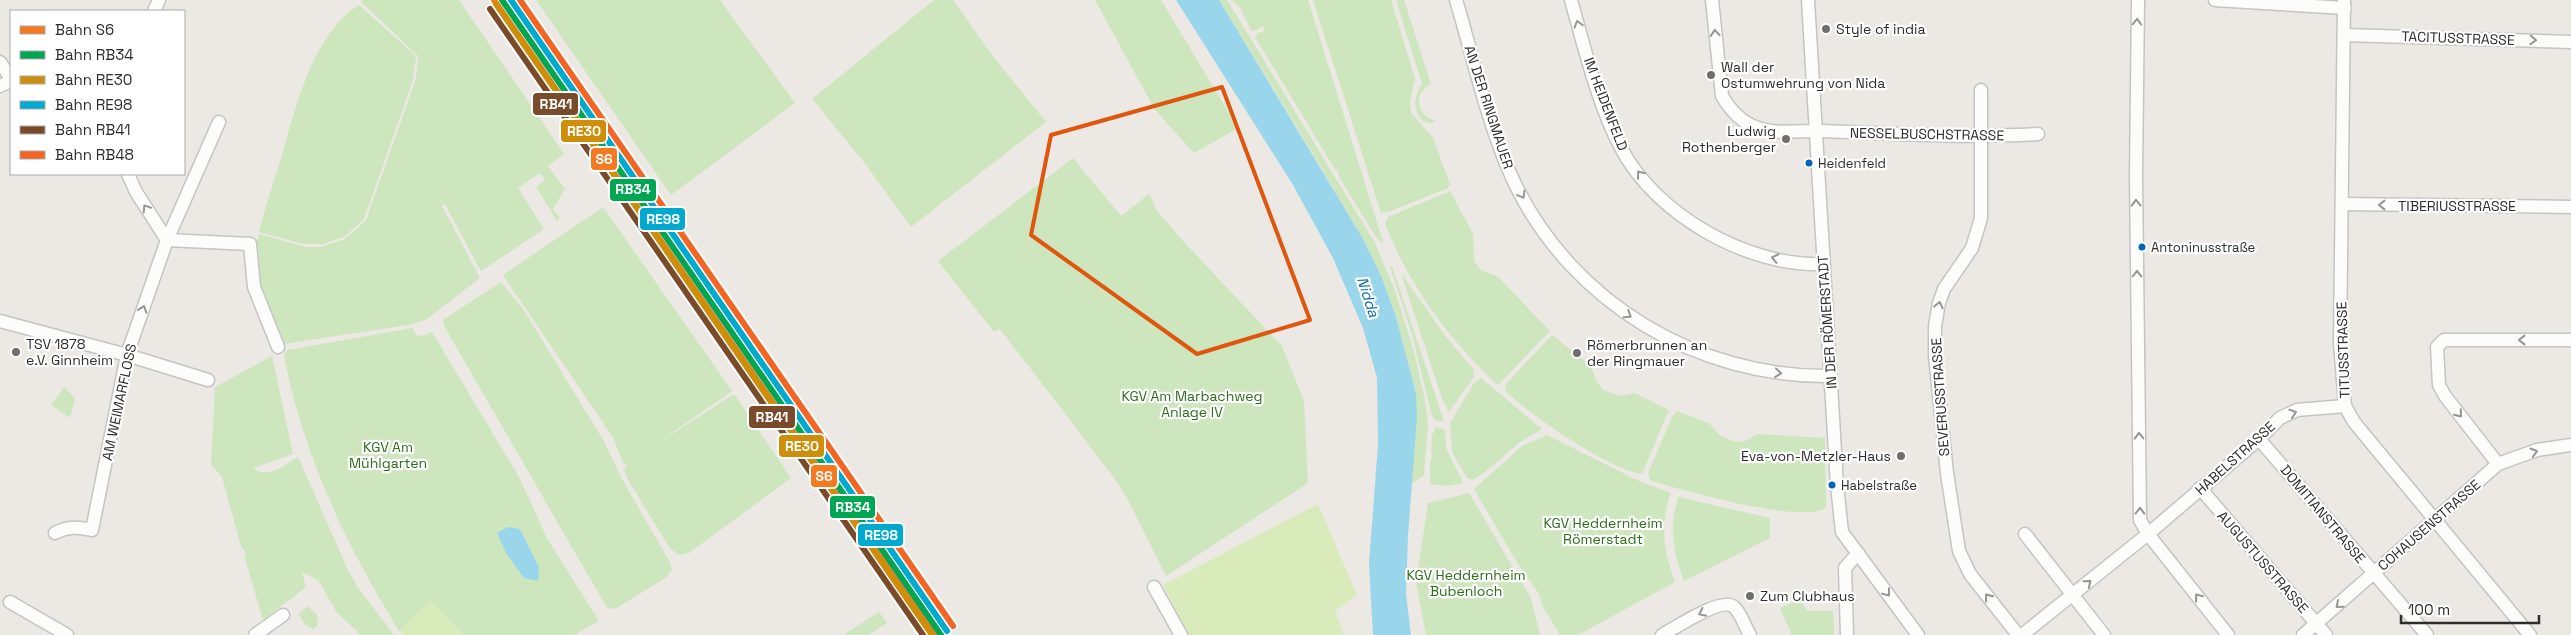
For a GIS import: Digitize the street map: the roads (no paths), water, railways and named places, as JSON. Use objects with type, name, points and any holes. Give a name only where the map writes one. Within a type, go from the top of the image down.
[{"type":"street","name":"AN DER RINGMAUER","points":[[1456,0],[1500,147],[1516,184],[1554,248],[1579,275],[1623,312],[1666,337],[1699,352],[1748,369],[1780,374],[1831,376]]},
{"type":"street","name":"IM HEIDENFELD","points":[[1571,0],[1601,98],[1621,148],[1657,194],[1698,226],[1739,248],[1779,260],[1823,264]]},
{"type":"street","name":"NESSELBUSCHSTRASSE","points":[[1712,0],[1722,96],[1730,110],[1743,121],[1760,128],[1778,132],[1816,130],[1980,138],[2038,134]]},
{"type":"street","name":"IN DER RÖMERSTADT","points":[[1808,0],[1823,264],[1842,532],[1918,635]]},
{"type":"street","points":[[2138,0],[2136,176],[2140,520],[2148,534],[2228,635]]},
{"type":"street","points":[[2215,0],[2345,4]]},
{"type":"street","name":"TITUSSTRASSE","points":[[2345,4],[2344,204],[2340,343],[2345,406],[2354,422],[2530,635]]},
{"type":"street","name":"TACITUSSTRASSE","points":[[2344,35],[2571,42]]},
{"type":"street","points":[[0,62],[10,78]]},
{"type":"street","name":"SEVERUSSTRASSE","points":[[1980,90],[1981,218],[1978,235],[1972,248],[1944,289],[1935,326],[1935,356],[1946,473],[1959,551],[1970,574],[2020,635]]},
{"type":"street","name":"AM WEIMARFLOSS","points":[[55,533],[64,528],[79,527],[92,530],[127,355],[167,240],[219,122]]},
{"type":"street","points":[[128,175],[136,192],[167,240],[250,244],[254,287],[278,347]]},
{"type":"street","name":"TIBERIUSSTRASSE","points":[[2344,204],[2571,207]]},
{"type":"street","points":[[0,321],[127,355],[208,380]]},
{"type":"street","points":[[2498,464],[2444,396],[2439,385],[2436,347],[2444,340],[2571,340]]},
{"type":"street","name":"HABELSTRASSE","points":[[2020,635],[2073,596],[2148,534],[2280,418],[2297,410],[2345,406]]},
{"type":"street","name":"DOMITIANSTRASSE","points":[[2259,438],[2427,635]]},
{"type":"street","name":"COHAUSENSTRASSE","points":[[2303,635],[2374,574],[2434,518],[2498,464],[2537,450],[2571,445]]},
{"type":"street","name":"AUGUSTUSSTRASSE","points":[[2200,488],[2326,635]]},
{"type":"street","points":[[2025,534],[2104,635]]},
{"type":"street","points":[[1847,635],[1845,568],[1858,554]]},
{"type":"street","points":[[1154,588],[1180,635]]},
{"type":"street","points":[[10,602],[67,635]]},
{"type":"street","points":[[1662,635],[1704,612],[1720,605],[1728,604],[1734,607],[1750,635]]},
{"type":"street","points":[[255,635],[283,615]]},
{"type":"water","name":"Nidda","points":[[1176,0],[1219,0],[1362,237],[1382,278],[1396,317],[1416,393],[1417,417],[1408,536],[1406,594],[1411,635],[1373,635],[1369,564],[1378,444],[1377,378],[1363,328],[1333,258],[1293,185]]},
{"type":"water","points":[[508,527],[520,529],[539,567],[538,581],[524,578],[506,553],[497,533]]},
{"type":"rail line","name":"S6","points":[[494,0],[934,635]]},
{"type":"rail line","name":"RB34","points":[[502,0],[941,635]]},
{"type":"rail line","name":"RE98","points":[[511,0],[947,631]]},
{"type":"rail line","name":"RB48","points":[[520,0],[953,626]]},
{"type":"rail line","name":"RE30","points":[[496,4],[932,635]]},
{"type":"rail line","name":"RB41","points":[[490,9],[923,635]]},
{"type":"place","name":"Style of india","points":[[1826,29]]},
{"type":"place","name":"Wall der Ostumwehrung von Nida","points":[[1711,75]]},
{"type":"place","name":"Ludwig Rothenberger","points":[[1786,139]]},
{"type":"place","name":"Heidenfeld","points":[[1809,163]]},
{"type":"place","name":"Antoninusstraße","points":[[2142,247]]},
{"type":"place","name":"TSV 1878 e.V. Ginnheim","points":[[16,352]]},
{"type":"place","name":"Römerbrunnen an der Ringmauer","points":[[1577,353]]},
{"type":"place","name":"Eva-von-Metzler-Haus","points":[[1901,456]]},
{"type":"place","name":"Habelstraße","points":[[1832,485]]},
{"type":"place","name":"Zum Clubhaus","points":[[1750,596]]},
{"type":"park label","name":"KGV Am Marbachweg Anlage IV","points":[[1192,404]]},
{"type":"park label","name":"KGV Am Mühlgarten","points":[[388,456]]},
{"type":"park label","name":"KGV Heddernheim Römerstadt","points":[[1603,532]]},
{"type":"park label","name":"KGV Heddernheim Bubenloch","points":[[1466,584]]}]
